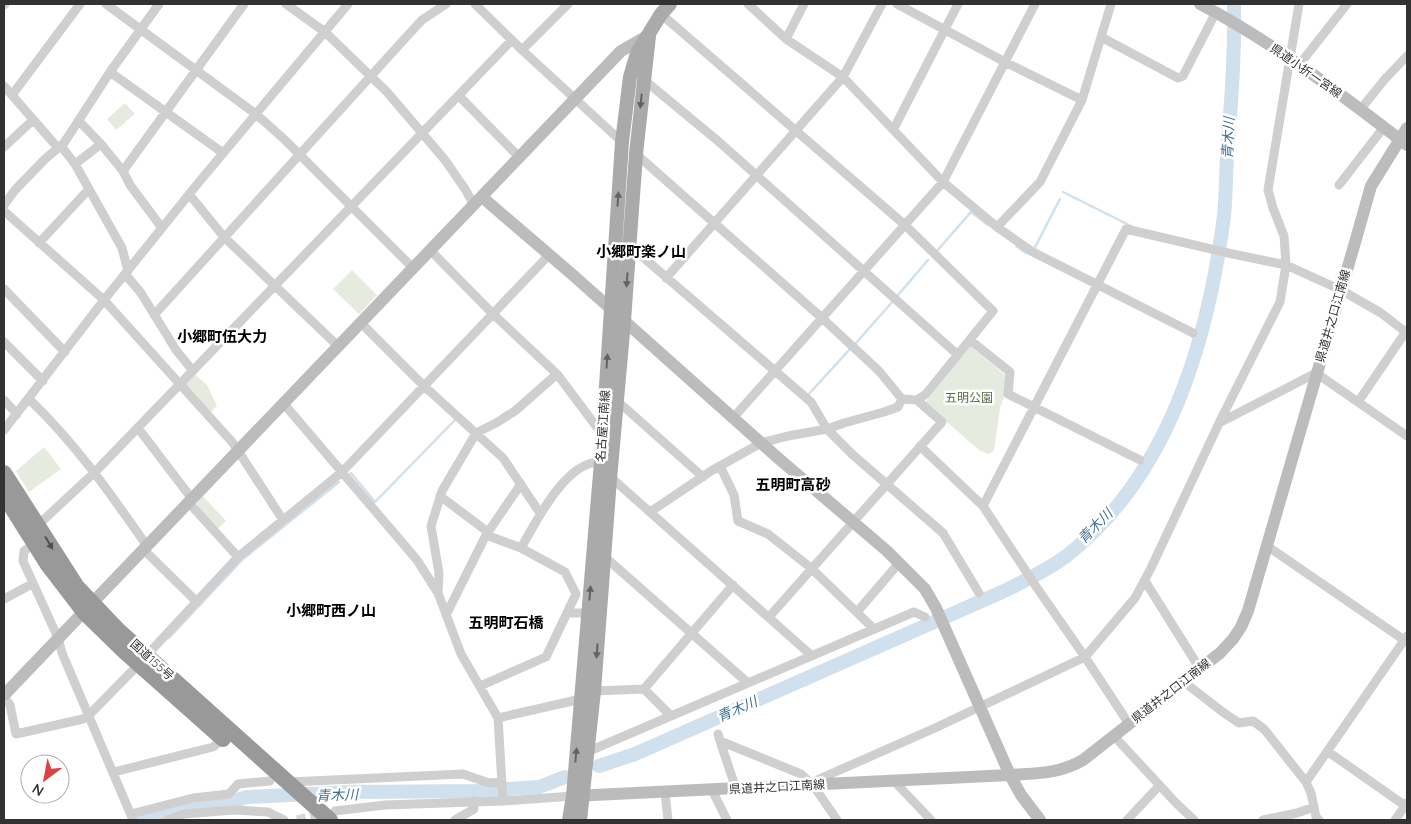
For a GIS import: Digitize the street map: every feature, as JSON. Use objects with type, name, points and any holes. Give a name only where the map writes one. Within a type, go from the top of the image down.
[{"type":"highway","name":"国道155号","points":[[4,473],[88,607]]},
{"type":"highway","name":"国道155号","points":[[4,495],[58,579],[88,607],[119,631],[143,660],[223,739],[280,783]]},
{"type":"highway","name":"国道155号","points":[[143,660],[280,783],[307,810],[332,816]]},
{"type":"main road","name":"名古屋江南線","points":[[580,820],[578,796],[581,699],[601,462],[622,142],[630,77],[636,53],[666,9]]},
{"type":"main road","name":"名古屋江南線","points":[[569,820],[578,796],[587,752],[594,691],[636,154],[649,35]]},
{"type":"street","points":[[12,95],[80,4]]},
{"type":"street","points":[[106,4],[256,114],[300,155],[413,268]]},
{"type":"street","points":[[4,205],[15,190],[45,159],[60,147],[110,72],[159,4]]},
{"type":"street","points":[[123,171],[244,4]]},
{"type":"street","points":[[286,4],[325,32],[370,76],[423,133],[478,201],[549,255],[853,522],[925,589],[936,608],[1010,775],[1033,817]]},
{"type":"street","points":[[4,430],[104,300],[189,194],[348,4]]},
{"type":"street","points":[[154,315],[422,20],[446,4]]},
{"type":"street","points":[[522,50],[568,4]]},
{"type":"street","points":[[748,4],[786,39],[843,77],[942,182],[997,227],[1031,251],[1194,333]]},
{"type":"street","points":[[786,39],[804,4]]},
{"type":"street","points":[[666,278],[843,77],[882,4]]},
{"type":"street","points":[[897,4],[1005,62],[1082,100]]},
{"type":"street","points":[[893,130],[958,4]]},
{"type":"street","points":[[734,418],[942,182],[1035,4]]},
{"type":"street","points":[[997,227],[1040,182],[1082,100],[1111,4]]},
{"type":"street","name":"県道小折一宮線","points":[[1200,4],[1246,30],[1294,62],[1403,142]]},
{"type":"street","points":[[813,785],[817,780],[935,728],[979,705],[1085,657],[1135,598],[1219,423],[1280,302],[1286,265],[1284,236],[1268,190],[1294,62],[1300,4]]},
{"type":"street","points":[[1294,62],[1347,4]]},
{"type":"street","points":[[479,5],[522,50],[622,142]]},
{"type":"street","points":[[636,154],[822,318],[879,371],[902,399],[917,400],[926,394],[993,312],[905,225],[797,130],[666,9]]},
{"type":"street","points":[[1101,37],[1178,78],[1183,76],[1219,14]]},
{"type":"street","points":[[549,255],[342,472],[238,557],[143,660],[89,715],[83,719],[16,734],[10,705],[4,696],[621,51],[649,35]]},
{"type":"street","points":[[38,525],[95,472],[512,40]]},
{"type":"street","points":[[1360,110],[1407,56]]},
{"type":"street","points":[[110,72],[223,153]]},
{"type":"street","points":[[643,79],[757,176],[958,355]]},
{"type":"street","points":[[4,86],[75,164],[122,248],[126,273],[141,293],[176,350],[193,371]]},
{"type":"street","points":[[458,96],[520,158]]},
{"type":"street","points":[[4,147],[33,120]]},
{"type":"street","points":[[79,121],[123,171],[130,185],[162,228]]},
{"type":"street","points":[[1339,185],[1384,128]]},
{"type":"street","name":"県道井之口江南線","points":[[578,796],[1056,772],[1083,760],[1220,653],[1241,627],[1267,546],[1371,186],[1403,142],[1407,128]]},
{"type":"street","points":[[75,164],[101,144]]},
{"type":"street","points":[[39,244],[89,189]]},
{"type":"street","points":[[189,194],[224,237],[339,346]]},
{"type":"street","points":[[4,212],[104,300],[239,451],[283,520]]},
{"type":"street","points":[[982,506],[1126,229],[1286,265],[1341,290],[1381,313],[1407,332],[1358,402]]},
{"type":"street","points":[[630,246],[811,402],[827,429],[853,455],[943,533],[979,593]]},
{"type":"street","points":[[430,250],[493,314],[557,374],[602,434]]},
{"type":"street","points":[[4,289],[65,352]]},
{"type":"street","points":[[361,323],[424,386],[503,458],[540,513]]},
{"type":"street","points":[[970,340],[1010,372],[1008,394],[1140,460]]},
{"type":"street","points":[[4,342],[43,381]]},
{"type":"street","points":[[1219,423],[1316,373],[1407,436]]},
{"type":"street","points":[[438,594],[439,573],[431,526],[440,496],[476,433],[515,411],[557,374]]},
{"type":"street","points":[[29,399],[55,425],[95,472],[145,548],[197,602]]},
{"type":"street","points":[[650,512],[720,466],[761,443],[827,429],[844,422],[884,412],[898,407],[902,399]]},
{"type":"street","points":[[4,400],[17,414]]},
{"type":"street","points":[[769,616],[942,422],[917,400]]},
{"type":"street","points":[[284,404],[417,560],[438,594],[461,654],[498,718],[503,798]]},
{"type":"street","points":[[616,406],[622,406],[703,477]]},
{"type":"street","points":[[138,428],[190,501],[238,557]]},
{"type":"street","points":[[920,446],[982,506],[1085,657],[1128,724]]},
{"type":"street","points":[[521,548],[540,513],[556,490],[591,462],[601,462]]},
{"type":"street","points":[[720,466],[734,495],[738,521],[768,534],[811,568],[874,629]]},
{"type":"street","points":[[610,479],[615,481],[812,656]]},
{"type":"street","points":[[446,615],[487,533],[521,484]]},
{"type":"street","points":[[440,496],[487,533],[521,548],[565,572],[576,594],[546,657],[480,686]]},
{"type":"street","points":[[34,544],[24,551],[23,556],[32,584],[58,638],[62,653],[132,817],[193,798],[229,794],[238,784],[463,774],[489,783],[502,783]]},
{"type":"street","points":[[1267,546],[1406,639],[1306,782]]},
{"type":"street","points":[[604,557],[748,683]]},
{"type":"street","points":[[856,612],[899,563]]},
{"type":"street","points":[[1144,581],[1200,669]]},
{"type":"street","points":[[4,599],[32,584]]},
{"type":"street","points":[[594,691],[644,689],[733,585]]},
{"type":"street","points":[[587,752],[914,612],[925,617]]},
{"type":"street","points":[[567,613],[588,613]]},
{"type":"street","points":[[1184,682],[1239,723],[1253,721],[1264,729],[1306,782],[1311,793],[1316,817],[1319,820]]},
{"type":"street","points":[[644,689],[671,716]]},
{"type":"street","points":[[498,718],[581,699]]},
{"type":"street","points":[[1114,736],[1194,820]]},
{"type":"street","points":[[736,789],[719,738],[801,774],[813,785],[837,820]]},
{"type":"street","points":[[114,772],[213,748],[223,739]]},
{"type":"street","points":[[1328,751],[1407,805],[1395,820]]},
{"type":"street","points":[[894,781],[931,820]]},
{"type":"street","points":[[1127,820],[1160,786]]},
{"type":"street","points":[[712,790],[728,820]]},
{"type":"street","points":[[665,792],[668,820]]},
{"type":"street","points":[[332,816],[385,804],[578,796]]},
{"type":"street","points":[[455,820],[474,809],[474,801]]},
{"type":"street","points":[[1263,820],[1297,813],[1314,807]]},
{"type":"street","points":[[167,820],[184,814],[194,817],[234,810],[268,812],[284,820]]},
{"type":"green space","points":[[125,103],[135,114],[116,130],[107,119]]},
{"type":"green space","points":[[352,270],[377,295],[359,314],[333,289]]},
{"type":"green space","name":"五明公園","points":[[970,346],[1005,375],[1005,394],[1000,408],[994,451],[988,454],[979,450],[925,403]]},
{"type":"green space","points":[[194,374],[207,385],[217,406],[209,414],[184,384]]},
{"type":"green space","points":[[44,447],[61,469],[29,492],[16,471]]},
{"type":"green space","points":[[203,496],[226,521],[217,529],[198,509],[197,502]]},
{"type":"waterway","name":"青木川","points":[[599,766],[635,754],[1002,592],[1058,562],[1101,524],[1131,487],[1157,447],[1178,403],[1194,357],[1207,310],[1224,216],[1233,61],[1234,4]]},
{"type":"waterway","points":[[1063,192],[1131,226]]},
{"type":"waterway","points":[[1034,249],[1060,199]]},
{"type":"waterway","points":[[936,252],[971,212],[988,225]]},
{"type":"waterway","points":[[1016,246],[1026,253]]},
{"type":"waterway","points":[[898,295],[928,260]]},
{"type":"waterway","points":[[856,343],[893,301]]},
{"type":"waterway","points":[[808,395],[850,349]]},
{"type":"waterway","points":[[351,473],[375,502],[455,420]]},
{"type":"waterway","points":[[169,638],[243,559],[339,482]]},
{"type":"waterway","name":"青木川","points":[[139,820],[193,805],[231,802],[247,797],[351,792],[479,791],[539,787],[565,777]]},
{"type":"tunnel","points":[[297,820],[323,814]]},
{"type":"district","name":"小郷町楽ノ山","points":[[641,252]]},
{"type":"district","name":"小郷町伍大力","points":[[222,337]]},
{"type":"district","name":"五明町高砂","points":[[793,485]]},
{"type":"district","name":"小郷町西ノ山","points":[[331,611]]},
{"type":"district","name":"五明町石橋","points":[[506,623]]}]
